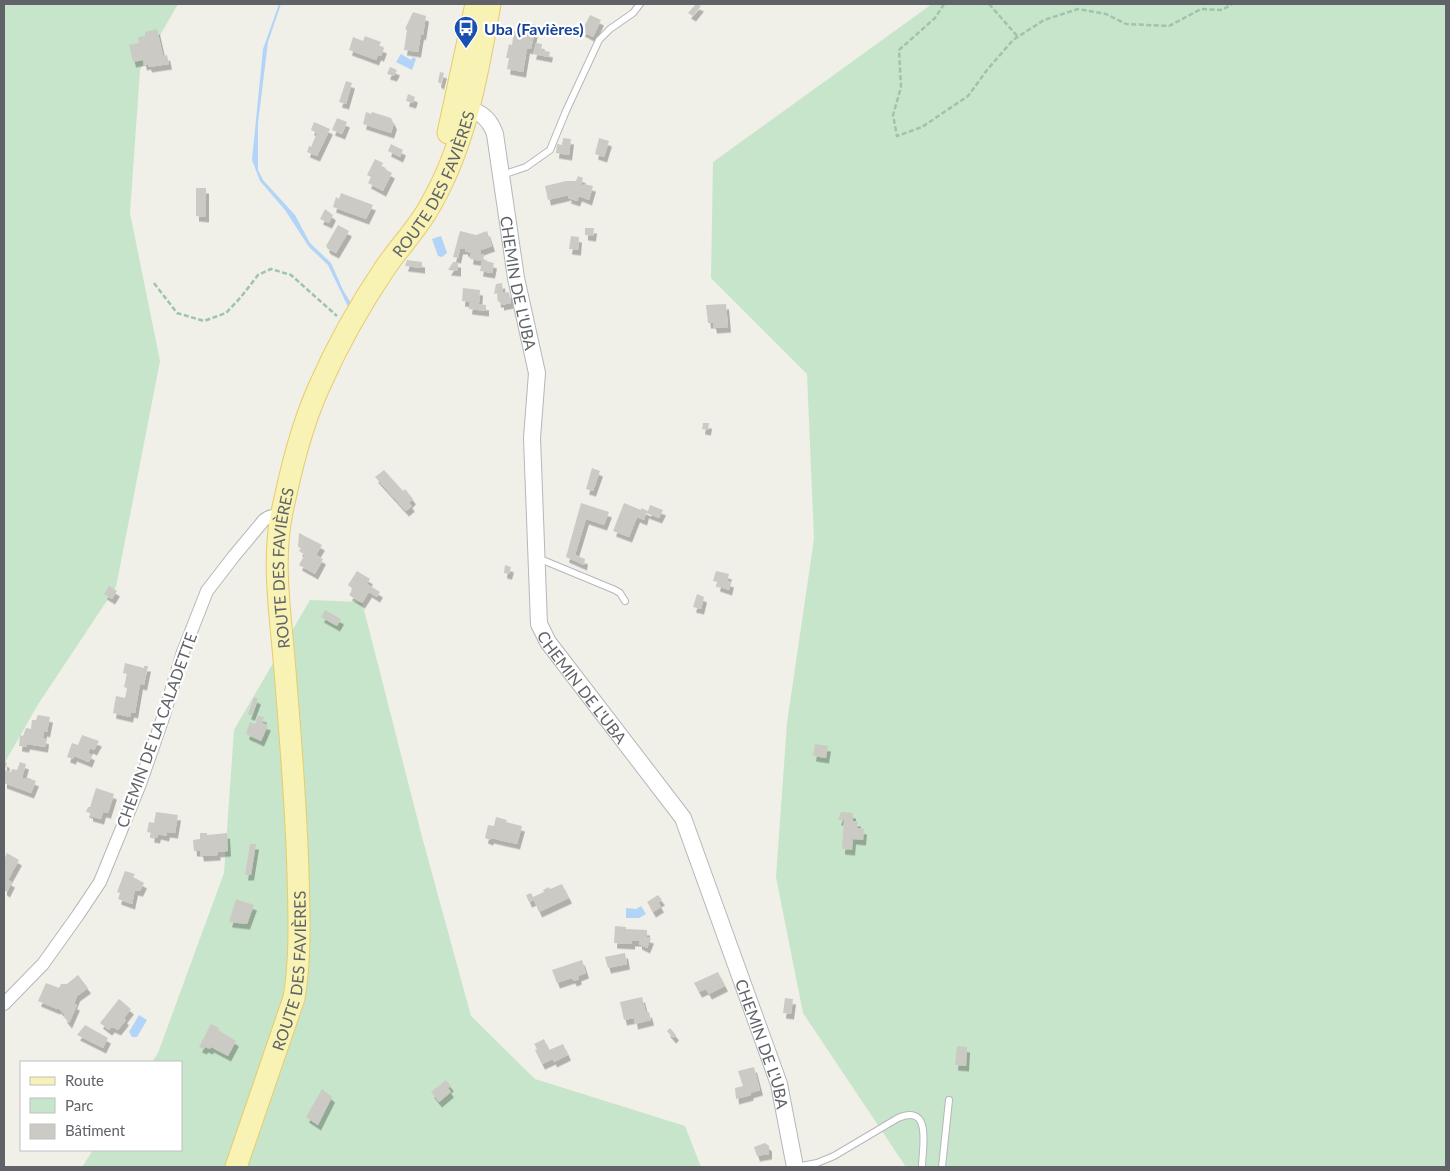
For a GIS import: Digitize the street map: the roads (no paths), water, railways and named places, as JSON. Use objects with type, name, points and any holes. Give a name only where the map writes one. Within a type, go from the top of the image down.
[{"type":"main road","name":"ROUTE DES FAVIÈRES","points":[[462,107],[476,4]]},
{"type":"main road","name":"ROUTE DES FAVIÈRES","points":[[236,1167],[294,998],[299,969],[297,824],[280,606],[278,552],[281,517],[297,448],[318,388],[350,326],[384,268],[440,158],[448,133],[462,107],[490,4]]},
{"type":"street","name":"CHEMIN DE L'UBA","points":[[462,107],[485,116],[493,128],[516,278],[537,373],[532,438],[538,619],[542,632],[680,812],[686,824],[779,1084],[796,1167]]},
{"type":"street","name":"CHEMIN DE LA CALADETTE","points":[[4,1004],[43,964],[100,882],[140,784],[183,652],[207,591],[264,520],[273,516],[281,517]]},
{"type":"lane","points":[[501,175],[526,167],[550,150],[599,40],[610,29],[633,13],[640,4]]},
{"type":"lane","points":[[536,560],[546,561],[615,590],[620,593],[624,600]]},
{"type":"lane","points":[[942,1167],[949,1100]]},
{"type":"lane","points":[[796,1167],[817,1163],[834,1156],[898,1118],[909,1115],[914,1115],[923,1126],[922,1167]]},
{"type":"water","points":[[279,4],[281,4],[268,42],[258,123],[258,170],[263,180],[295,215],[310,243],[331,263],[343,290],[355,310],[352,315],[328,265],[309,247],[285,210],[260,181],[252,160],[263,49]]},
{"type":"water","points":[[401,54],[411,60],[413,57],[416,59],[412,70],[396,62]]},
{"type":"water","points":[[441,236],[447,253],[442,257],[438,256],[432,239]]},
{"type":"water","points":[[641,906],[646,914],[639,918],[626,918],[626,908],[636,909]]},
{"type":"water","points":[[139,1015],[147,1020],[137,1037],[132,1037],[129,1032]]},
{"type":"place","name":"Uba (Favières)","points":[[466,49]]}]
